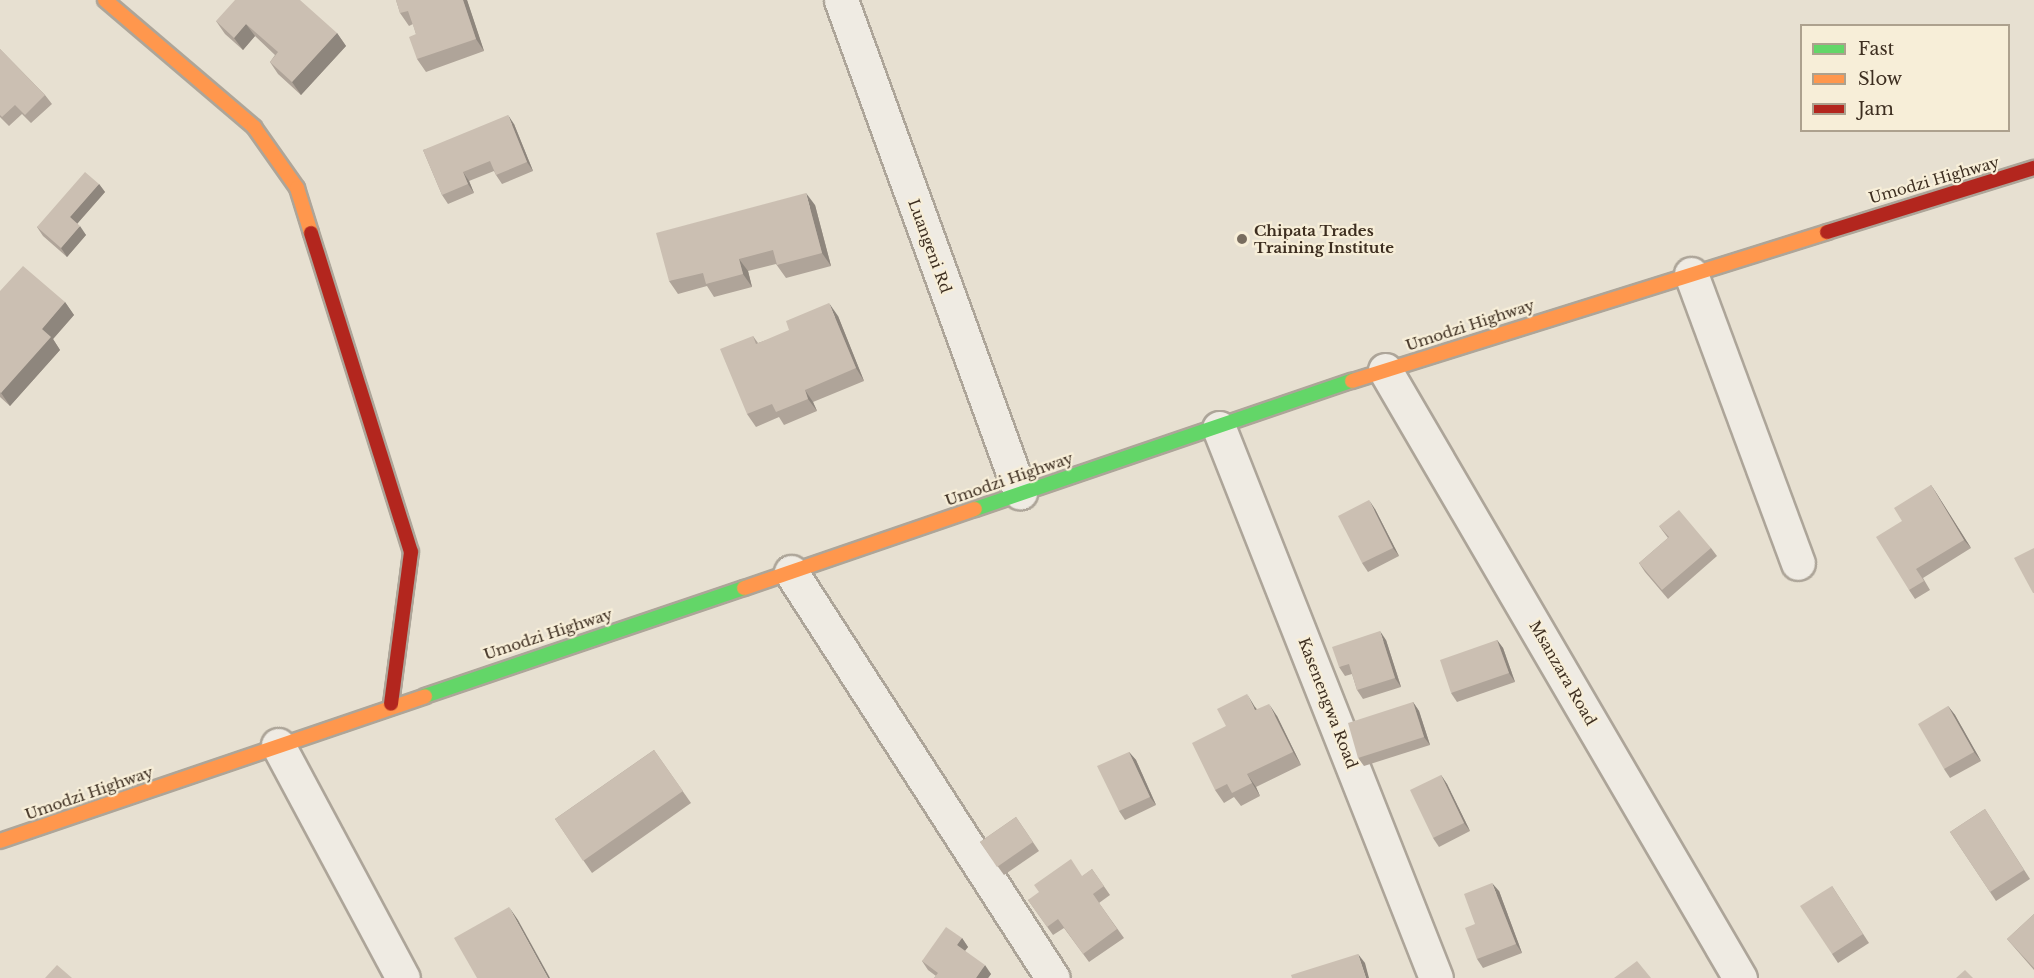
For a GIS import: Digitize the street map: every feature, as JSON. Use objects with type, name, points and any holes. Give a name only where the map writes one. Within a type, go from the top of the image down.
[{"type":"main road","points":[[105,0],[255,127],[297,188],[411,552],[391,704]]},
{"type":"main road","name":"Umodzi Highway","points":[[0,841],[391,704],[791,573],[1020,492],[1220,428],[1385,370],[2034,168]]},
{"type":"street","name":"Luangeni Rd","points":[[841,0],[1020,492]]},
{"type":"street","points":[[1691,274],[1798,563]]},
{"type":"street","name":"Msanzara Road","points":[[1385,370],[1740,978]]},
{"type":"street","name":"Kasenengwa Road","points":[[1220,428],[1436,978]]},
{"type":"street","points":[[791,573],[1053,978]]},
{"type":"street","points":[[278,745],[403,978]]},
{"type":"building","points":[[235,0],[300,0],[337,33],[292,82],[270,62],[278,52],[246,24],[234,38],[216,21]]},
{"type":"building","points":[[396,0],[463,0],[476,39],[417,59],[409,37],[416,34],[408,11],[400,13]]},
{"type":"building","points":[[0,49],[45,95],[25,115],[15,105],[2,117],[0,115]]},
{"type":"building","points":[[508,115],[527,162],[496,175],[490,161],[463,172],[468,184],[442,195],[423,150]]},
{"type":"building","points":[[85,172],[99,184],[70,217],[80,226],[61,248],[37,227]]},
{"type":"building","points":[[806,193],[822,253],[777,265],[773,250],[739,259],[743,274],[706,284],[703,273],[669,281],[656,233]]},
{"type":"building","points":[[23,266],[65,302],[42,329],[51,337],[1,393],[0,291]]},
{"type":"building","points":[[829,303],[856,368],[805,390],[808,399],[776,412],[772,404],[747,414],[720,349],[753,336],[756,344],[789,330],[786,321]]},
{"type":"building","points":[[1931,485],[1964,540],[1916,569],[1924,581],[1909,590],[1876,537],[1902,521],[1894,508]]},
{"type":"building","points":[[1369,500],[1393,548],[1362,563],[1338,516]]},
{"type":"building","points":[[1679,510],[1711,548],[1662,590],[1639,563],[1669,537],[1659,526]]},
{"type":"building","points":[[2034,548],[2034,593],[2033,593],[2014,558]]},
{"type":"building","points":[[1380,631],[1395,678],[1357,690],[1349,664],[1339,667],[1332,647]]},
{"type":"building","points":[[1497,640],[1509,673],[1451,693],[1440,660]]},
{"type":"building","points":[[1247,694],[1255,710],[1269,704],[1293,752],[1247,774],[1252,783],[1232,793],[1227,784],[1215,790],[1192,743],[1226,726],[1217,709]]},
{"type":"building","points":[[1413,702],[1424,737],[1358,758],[1348,723]]},
{"type":"building","points":[[1948,706],[1974,752],[1944,769],[1918,724]]},
{"type":"building","points":[[654,750],[683,791],[583,861],[555,819]]},
{"type":"building","points":[[1129,752],[1150,797],[1119,811],[1097,766]]},
{"type":"building","points":[[1441,775],[1464,823],[1433,838],[1410,790]]},
{"type":"building","points":[[1985,809],[2024,870],[1990,892],[1950,832]]},
{"type":"building","points":[[1016,817],[1033,842],[997,867],[980,842]]},
{"type":"building","points":[[1071,859],[1082,876],[1092,869],[1104,886],[1093,894],[1117,929],[1083,954],[1058,919],[1047,927],[1028,900],[1039,892],[1034,885]]},
{"type":"building","points":[[1492,883],[1516,944],[1477,959],[1465,928],[1475,924],[1464,894]]},
{"type":"building","points":[[1832,886],[1863,934],[1832,954],[1800,906]]},
{"type":"building","points":[[509,907],[548,978],[477,978],[454,938]]},
{"type":"building","points":[[2034,914],[2034,968],[2007,939]]},
{"type":"building","points":[[946,927],[962,938],[957,945],[985,965],[976,978],[934,978],[938,973],[922,961]]},
{"type":"building","points":[[1358,954],[1366,978],[1292,978],[1291,975]]},
{"type":"building","points":[[1637,961],[1651,978],[1614,978]]},
{"type":"building","points":[[57,965],[72,978],[45,978]]},
{"type":"building","points":[[1965,970],[1973,978],[1956,978]]},
{"type":"traffic: fast","points":[[975,509],[1352,381]]},
{"type":"traffic: fast","points":[[425,696],[744,588]]},
{"type":"traffic: slow","points":[[105,0],[254,127],[297,188],[311,233]]},
{"type":"traffic: slow","points":[[1352,381],[1827,232]]},
{"type":"traffic: slow","points":[[744,588],[975,509]]},
{"type":"traffic: slow","points":[[0,841],[425,696]]},
{"type":"traffic: jam","points":[[1827,232],[2034,168]]},
{"type":"traffic: jam","points":[[311,233],[411,552],[391,704]]},
{"type":"place","name":"Chipata Trades Training Institute","points":[[1242,239]]}]
